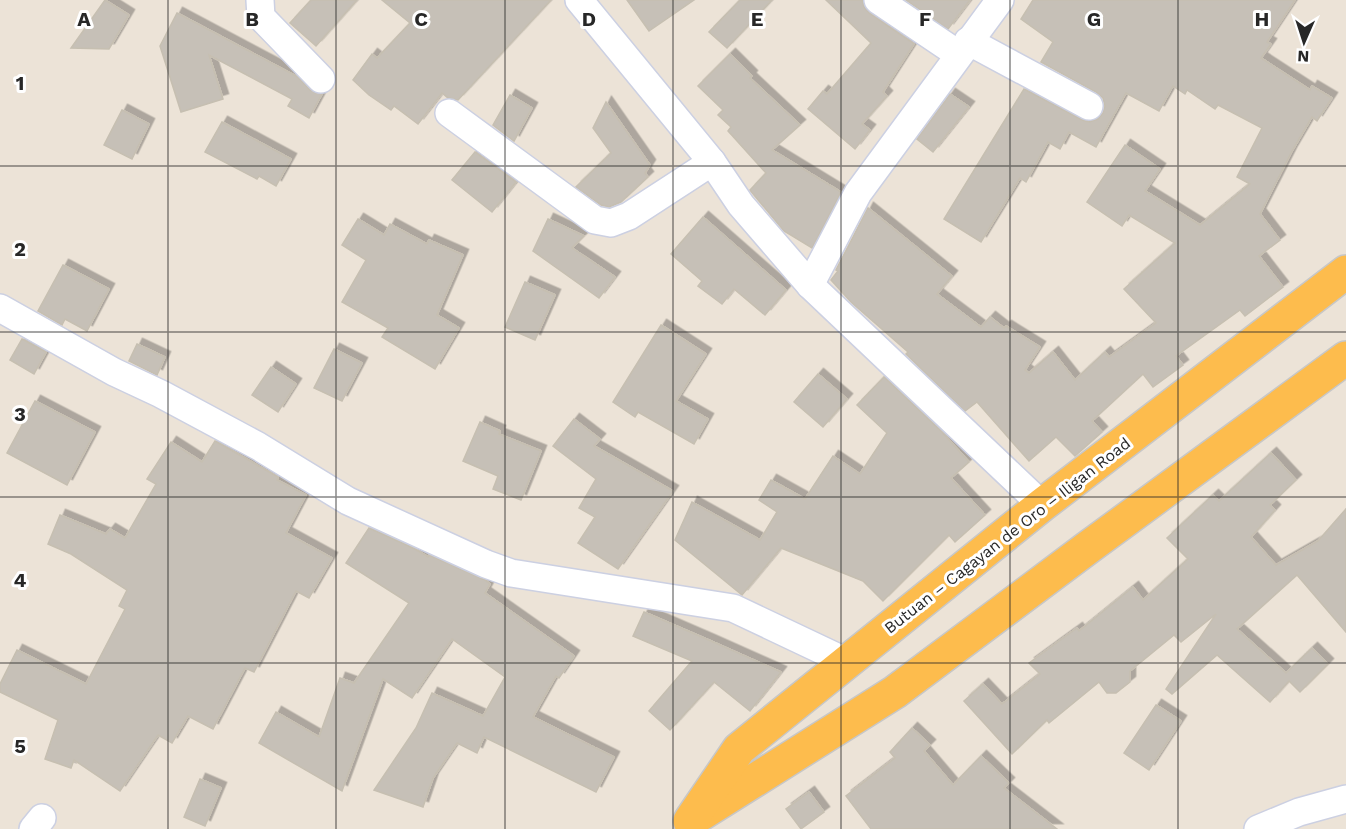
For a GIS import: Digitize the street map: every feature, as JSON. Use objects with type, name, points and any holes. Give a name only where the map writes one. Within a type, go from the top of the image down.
[{"type":"highway","name":"Butuan – Cagayan de Oro – Iligan Road","points":[[685,825],[739,749],[1042,505],[1346,272]]},
{"type":"highway","name":"Butuan – Cagayan de Oro – Iligan Road","points":[[685,825],[895,692],[1346,358]]},
{"type":"street","points":[[260,0],[261,17],[321,79]]},
{"type":"street","points":[[579,0],[712,162],[741,205],[810,285],[1042,505]]},
{"type":"street","points":[[878,0],[963,48],[1089,106]]},
{"type":"street","points":[[810,285],[858,193],[1000,0]]},
{"type":"street","points":[[449,113],[595,220],[611,223],[629,216],[712,162]]},
{"type":"street","points":[[0,308],[114,372],[258,446],[348,501],[486,564],[511,573],[733,608],[847,662]]},
{"type":"street","points":[[1258,829],[1299,812],[1346,799]]},
{"type":"building","points":[[105,0],[129,15],[109,49],[71,48]]},
{"type":"building","points":[[311,0],[357,0],[316,46],[290,23]]},
{"type":"building","points":[[382,0],[551,0],[458,100],[448,98],[442,93],[418,124],[394,106],[391,110],[369,95],[353,80],[372,54],[377,58],[410,23]]},
{"type":"building","points":[[627,0],[694,0],[649,31]]},
{"type":"building","points":[[740,0],[772,0],[727,48],[709,32]]},
{"type":"building","points":[[826,0],[862,0],[869,13],[914,44],[883,92],[887,96],[862,124],[870,130],[855,149],[808,109],[823,91],[827,94],[871,43]]},
{"type":"building","points":[[906,0],[970,0],[948,29]]},
{"type":"building","points":[[1033,0],[1295,0],[1267,42],[1271,44],[1261,58],[1310,90],[1312,86],[1332,98],[1317,121],[1312,117],[1260,214],[1280,240],[1259,256],[1283,287],[1245,316],[1240,310],[1176,356],[1183,365],[1153,387],[1143,374],[1092,421],[1102,432],[1075,456],[1056,437],[1029,461],[977,402],[965,411],[906,354],[908,352],[851,302],[831,280],[838,271],[836,270],[868,208],[952,276],[937,294],[981,327],[990,317],[1004,328],[1006,326],[1040,347],[1025,370],[1029,373],[1053,352],[1075,380],[1105,352],[1109,357],[1156,323],[1124,289],[1175,243],[1129,215],[1122,226],[1087,202],[1125,145],[1160,169],[1145,191],[1200,225],[1250,184],[1237,177],[1262,128],[1218,105],[1215,109],[1187,90],[1185,94],[1173,86],[1159,111],[1126,93],[1096,147],[1069,132],[1060,149],[1048,142],[1026,182],[1020,178],[981,242],[944,219],[1024,89],[1089,122],[1098,119],[1105,106],[1103,98],[1096,92],[1041,62],[1053,42],[1021,19]]},
{"type":"building","points":[[177,13],[298,77],[310,90],[322,94],[309,118],[288,106],[292,99],[209,55],[223,99],[181,112],[160,46]]},
{"type":"building","points":[[730,54],[752,76],[750,78],[800,125],[772,150],[841,192],[812,248],[784,231],[750,190],[766,173],[728,131],[731,127],[718,115],[723,110],[698,86]]},
{"type":"building","points":[[950,94],[969,107],[933,152],[917,139]]},
{"type":"building","points":[[510,95],[532,108],[514,141],[493,125]]},
{"type":"building","points":[[606,102],[650,165],[645,173],[648,177],[621,202],[609,207],[601,205],[576,187],[611,153],[593,128]]},
{"type":"building","points":[[122,110],[149,124],[132,159],[104,145]]},
{"type":"building","points":[[222,122],[291,159],[276,186],[259,176],[257,179],[205,152]]},
{"type":"building","points":[[475,152],[516,182],[492,212],[452,180]]},
{"type":"building","points":[[703,217],[786,290],[765,315],[734,289],[722,304],[698,286],[702,281],[671,254]]},
{"type":"building","points":[[358,219],[384,235],[390,224],[427,244],[429,240],[463,255],[437,315],[459,328],[435,369],[382,337],[388,328],[342,302],[366,260],[342,245]]},
{"type":"building","points":[[548,219],[584,236],[572,248],[615,277],[599,298],[533,251]]},
{"type":"building","points":[[63,265],[109,289],[87,331],[65,319],[62,325],[38,311]]},
{"type":"building","points":[[525,282],[555,295],[535,340],[505,327]]},
{"type":"building","points":[[661,325],[706,354],[676,401],[708,419],[694,444],[638,412],[635,417],[613,402]]},
{"type":"building","points":[[22,339],[46,352],[34,374],[10,360]]},
{"type":"building","points":[[137,344],[165,357],[157,375],[129,361]]},
{"type":"building","points":[[334,349],[362,363],[342,401],[314,388]]},
{"type":"building","points":[[271,367],[296,384],[278,412],[252,395]]},
{"type":"building","points":[[818,374],[847,399],[823,427],[794,402]]},
{"type":"building","points":[[884,377],[940,430],[969,462],[951,478],[985,515],[955,542],[949,535],[883,601],[863,581],[781,548],[742,595],[675,540],[692,502],[760,540],[777,512],[759,500],[771,480],[805,499],[833,456],[860,474],[887,433],[857,405]]},
{"type":"building","points":[[35,401],[95,432],[67,485],[7,453]]},
{"type":"building","points":[[574,419],[600,439],[594,446],[673,491],[618,569],[578,543],[595,517],[579,508],[596,479],[553,446]]},
{"type":"building","points":[[480,422],[500,431],[499,434],[541,451],[521,500],[493,489],[498,476],[463,461]]},
{"type":"building","points":[[215,441],[278,477],[277,480],[306,495],[286,533],[332,558],[309,598],[296,591],[254,672],[245,668],[213,729],[188,716],[172,743],[158,735],[120,791],[74,760],[71,768],[45,759],[58,720],[0,692],[0,684],[17,650],[86,684],[125,609],[119,606],[127,590],[71,554],[48,544],[60,515],[106,534],[110,529],[125,538],[156,484],[147,479],[171,442],[202,462]]},
{"type":"building","points":[[1271,453],[1296,480],[1270,505],[1275,510],[1251,537],[1276,565],[1318,541],[1346,509],[1346,632],[1297,575],[1237,629],[1286,673],[1312,648],[1328,664],[1300,692],[1289,681],[1270,702],[1217,655],[1172,694],[1166,689],[1216,614],[1181,642],[1174,635],[1130,671],[1130,682],[1116,693],[1107,693],[1099,682],[1049,723],[1047,720],[1012,754],[964,701],[983,684],[1002,704],[1040,674],[1029,663],[1077,628],[1079,631],[1133,587],[1143,600],[1188,559],[1167,538],[1213,495],[1219,501]]},
{"type":"building","points":[[369,528],[428,557],[429,555],[485,580],[490,584],[485,593],[574,656],[559,678],[556,676],[533,717],[614,757],[596,792],[484,737],[477,753],[457,743],[433,778],[423,807],[374,790],[416,728],[432,693],[483,716],[505,677],[452,639],[412,698],[383,679],[342,791],[259,743],[276,712],[319,737],[340,678],[354,683],[409,603],[346,563]]},
{"type":"building","points":[[644,612],[781,672],[750,711],[714,682],[670,730],[649,711],[692,661],[633,636]]},
{"type":"building","points":[[1156,705],[1181,721],[1149,770],[1124,753]]},
{"type":"building","points":[[912,728],[930,745],[924,751],[953,785],[981,756],[1009,783],[1004,788],[1057,829],[871,829],[846,796],[895,758],[890,752]]},
{"type":"building","points":[[200,779],[221,788],[205,826],[184,817]]},
{"type":"building","points":[[809,792],[824,812],[801,829],[786,809]]}]
